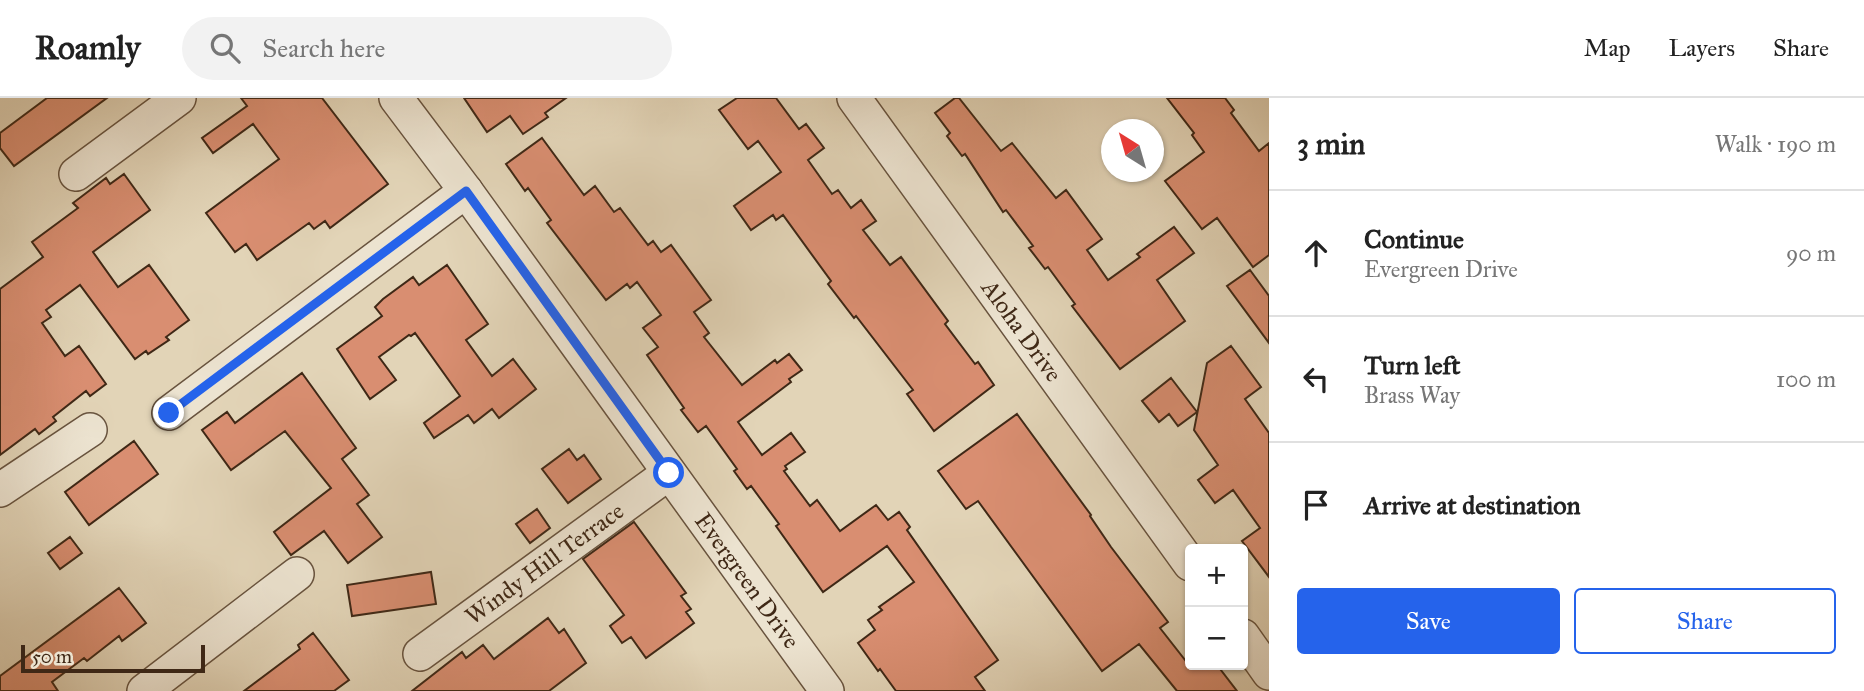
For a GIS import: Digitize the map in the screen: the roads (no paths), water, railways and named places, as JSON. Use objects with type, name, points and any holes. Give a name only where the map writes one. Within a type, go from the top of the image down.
[{"type":"street","points":[[76,174],[179,98]]},
{"type":"street","name":"Evergreen Drive","points":[[396,98],[827,691]]},
{"type":"street","name":"Aloha Drive","points":[[853,98],[1185,557]]},
{"type":"street","points":[[169,413],[466,191]]},
{"type":"street","points":[[0,489],[90,430]]},
{"type":"street","name":"Windy Hill Terrace","points":[[420,654],[669,473]]},
{"type":"street","points":[[144,691],[297,574]]},
{"type":"street","points":[[1248,643],[1269,673]]}]
